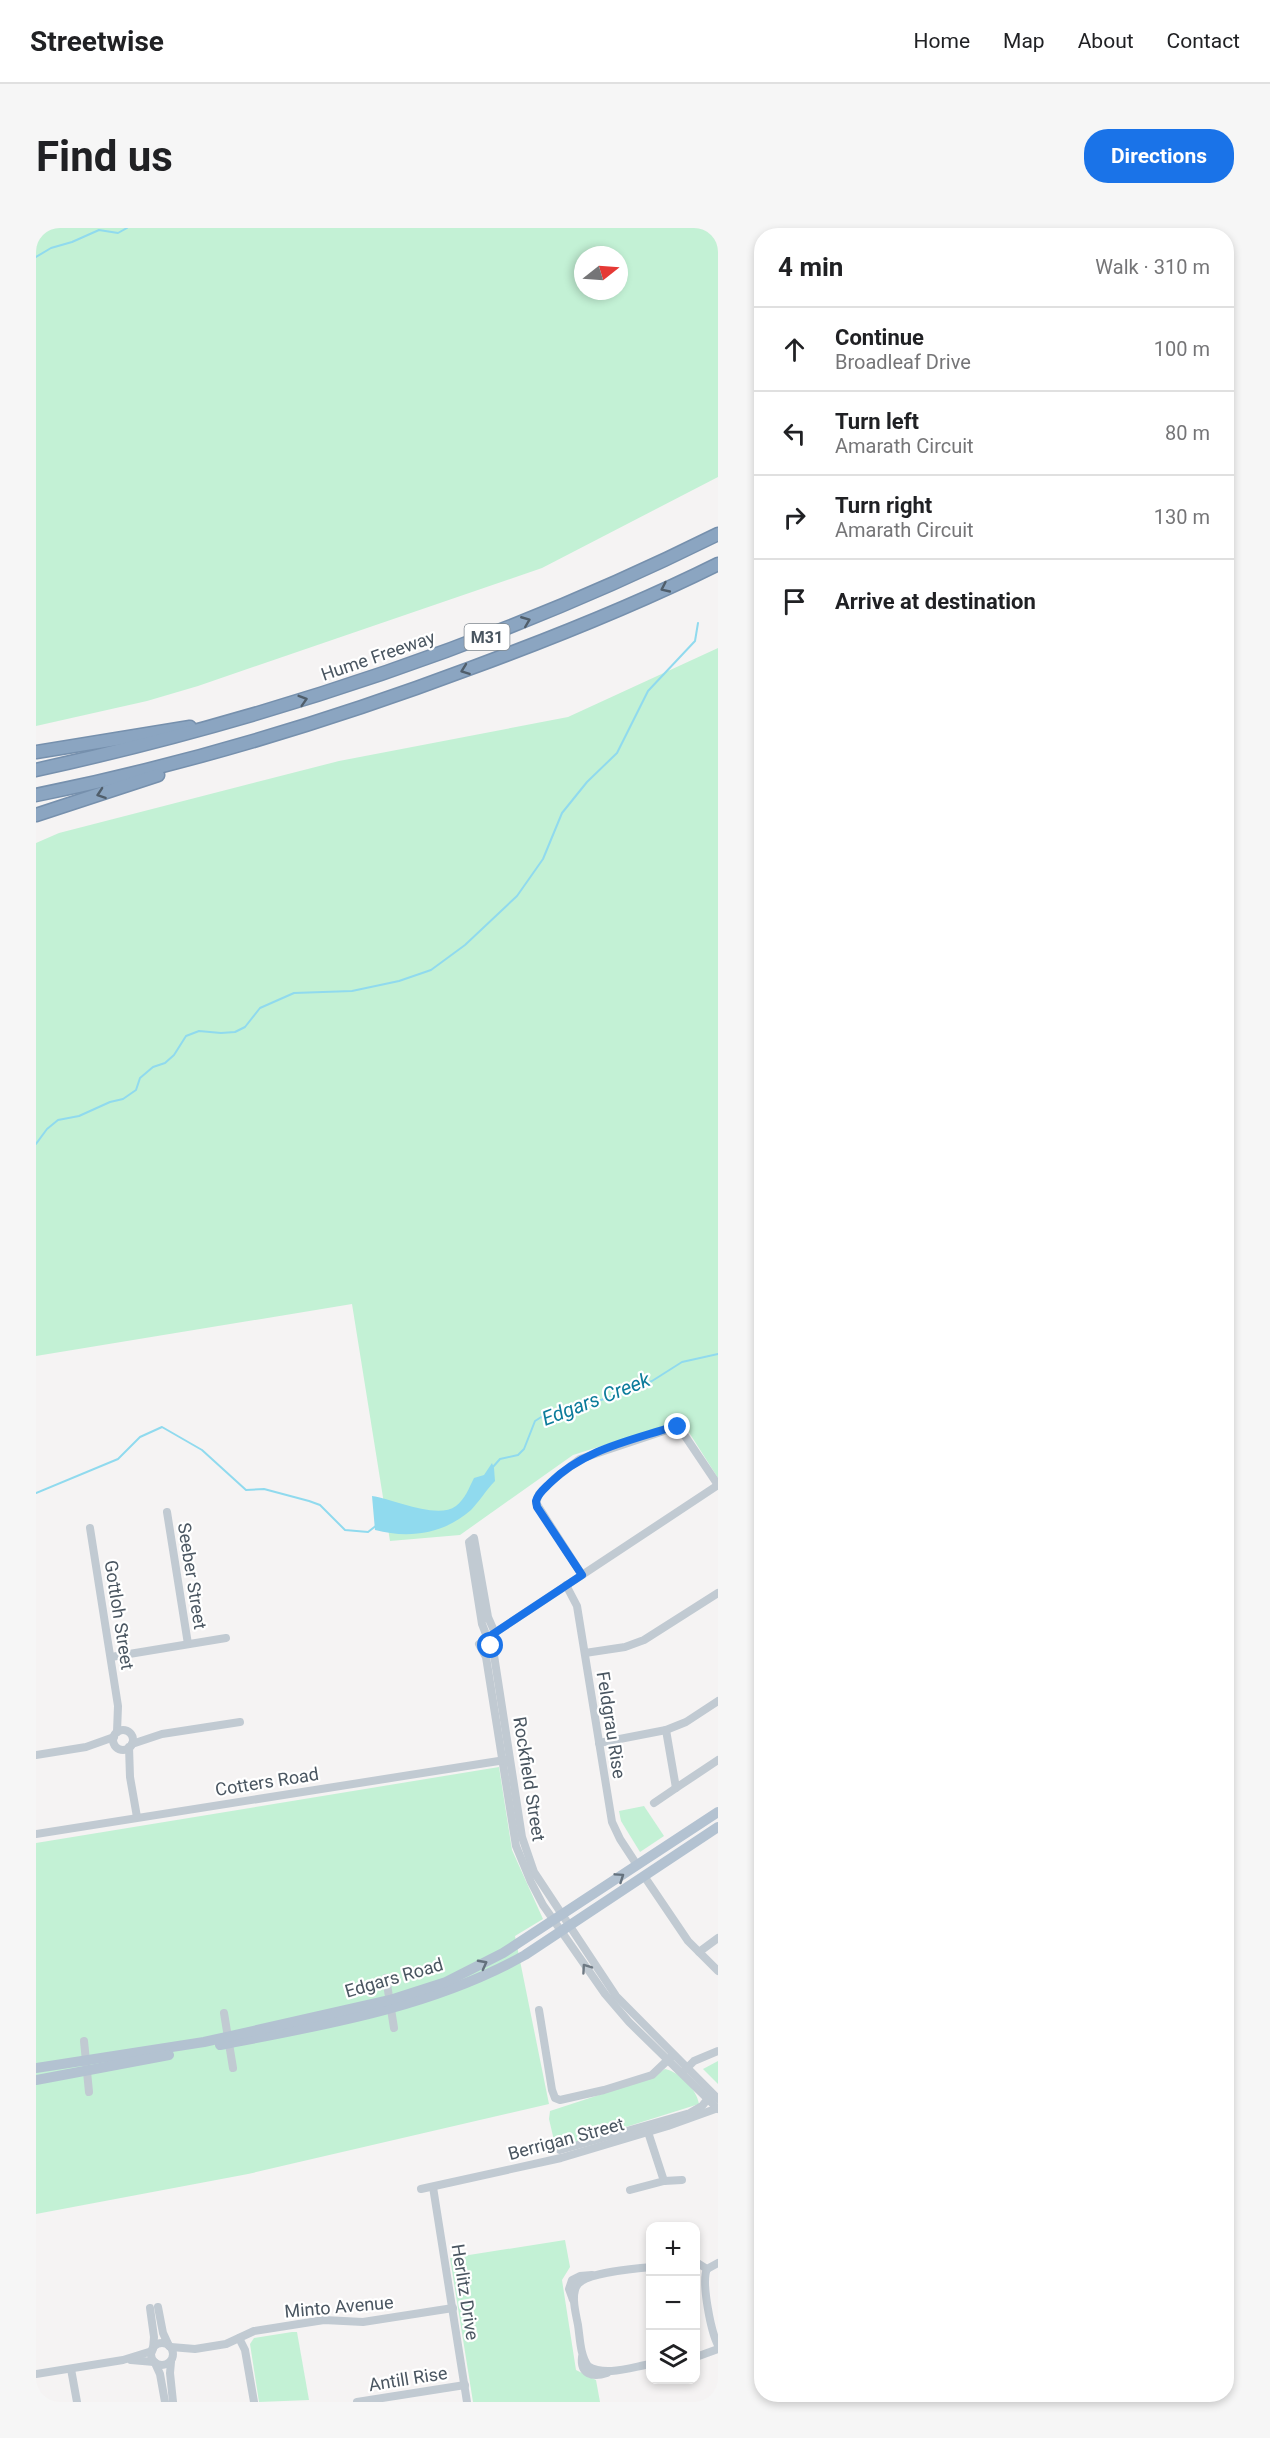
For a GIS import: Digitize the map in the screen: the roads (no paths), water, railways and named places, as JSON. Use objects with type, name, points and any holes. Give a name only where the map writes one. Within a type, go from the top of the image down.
[{"type":"highway","name":"Hume Freeway","points":[[36,770],[178,737],[383,675],[569,604],[718,534]]},
{"type":"highway","name":"M31","points":[[36,795],[137,773],[255,742],[396,696],[527,648],[718,564]]},
{"type":"highway","points":[[36,752],[247,717]]},
{"type":"highway","points":[[36,815],[255,742]]},
{"type":"main road","name":"Edgars Road","points":[[391,2004],[446,1982],[503,1953],[718,1812]]},
{"type":"main road","name":"Edgars Road","points":[[36,2080],[86,2066],[229,2040],[435,1995],[498,1970],[718,1827]]},
{"type":"main road","points":[[638,1865],[644,1876]]},
{"type":"main road","name":"Edgars Road","points":[[36,2068],[86,2066]]},
{"type":"street","points":[[487,1638],[718,1485],[681,1430],[676,1427],[601,1450],[574,1463],[539,1494],[536,1503],[582,1575]]},
{"type":"street","name":"Seeber Street","points":[[167,1512],[188,1644]]},
{"type":"street","name":"Gottloh Street","points":[[90,1528],[122,1733]]},
{"type":"street","name":"Rockfield Street","points":[[495,1633],[488,1617],[478,1576],[482,1624],[494,1655],[519,1856],[539,1899],[558,1918],[616,1996],[671,2057],[713,2097],[718,2108]]},
{"type":"street","name":"Feldgrau Rise","points":[[566,1585],[578,1606],[612,1822],[620,1839],[638,1865]]},
{"type":"street","points":[[585,1653],[625,1647],[644,1640],[718,1593]]},
{"type":"street","points":[[111,1657],[226,1638]]},
{"type":"street","name":"Rockfield Street","points":[[487,1638],[478,1644],[486,1657],[506,1760]]},
{"type":"street","points":[[599,1743],[666,1730],[686,1722],[718,1701]]},
{"type":"street","points":[[36,1755],[86,1747],[124,1747],[162,1734],[240,1722]]},
{"type":"street","points":[[666,1730],[676,1788]]},
{"type":"street","points":[[122,1733],[133,1739],[124,1747]]},
{"type":"street","points":[[122,1733],[136,1817]]},
{"type":"street","points":[[86,1747],[122,1733],[162,1734]]},
{"type":"street","name":"Cotters Road","points":[[36,1834],[506,1760]]},
{"type":"street","points":[[654,1803],[718,1760]]},
{"type":"street","points":[[644,1876],[688,1941],[718,1971]]},
{"type":"street","points":[[699,1952],[718,1938]]},
{"type":"street","points":[[386,1978],[394,2028]]},
{"type":"street","points":[[539,2010],[552,2090],[555,2098],[560,2100],[604,2090],[652,2075],[671,2057]]},
{"type":"street","points":[[224,2013],[233,2068]]},
{"type":"street","points":[[84,2041],[89,2092]]},
{"type":"street","points":[[684,2070],[699,2058],[718,2051]]},
{"type":"street","name":"Berrigan Street","points":[[646,2129],[696,2111],[713,2097]]},
{"type":"street","name":"Berrigan Street","points":[[420,2189],[561,2154],[718,2108]]},
{"type":"street","points":[[646,2129],[664,2181]]},
{"type":"street","points":[[630,2190],[664,2181],[682,2180]]},
{"type":"street","name":"Herlitz Drive","points":[[433,2187],[468,2402]]},
{"type":"street","points":[[707,2269],[718,2263]]},
{"type":"street","points":[[700,2265],[707,2269]]},
{"type":"street","points":[[646,2268],[596,2276],[578,2285],[575,2306],[582,2366],[588,2374],[596,2376],[614,2370],[646,2365]]},
{"type":"street","points":[[700,2355],[718,2347],[713,2332],[705,2284],[707,2269]]},
{"type":"street","points":[[165,2402],[160,2374],[154,2362],[152,2350],[154,2308],[173,2354],[170,2383],[174,2402]]},
{"type":"street","name":"Minto Avenue","points":[[170,2346],[195,2349],[226,2344],[254,2331],[324,2320],[363,2322],[453,2308]]},
{"type":"street","points":[[239,2338],[245,2350],[254,2402]]},
{"type":"street","points":[[36,2374],[123,2360],[152,2350],[158,2344],[170,2346]]},
{"type":"street","name":"Minto Avenue","points":[[171,2361],[195,2349]]},
{"type":"street","points":[[123,2360],[154,2362],[162,2365],[171,2361]]},
{"type":"street","points":[[72,2369],[77,2402]]},
{"type":"street","name":"Antill Rise","points":[[357,2402],[465,2385]]},
{"type":"water","points":[[492,1463],[495,1481],[471,1510],[449,1525],[413,1534],[375,1530],[372,1496],[427,1510],[448,1510],[459,1503],[474,1478],[484,1475]]},
{"type":"waterway","points":[[36,257],[51,248],[99,230],[118,233],[127,228]]},
{"type":"waterway","points":[[36,1144],[47,1129],[58,1120],[79,1116],[110,1102],[123,1099],[136,1090],[140,1078],[153,1067],[165,1063],[174,1055],[186,1036],[199,1031],[235,1032],[245,1027],[260,1008],[294,993],[352,991],[399,981],[431,970],[465,945],[517,896],[543,859],[562,813],[587,782],[617,753],[648,691],[695,641],[698,623]]},
{"type":"waterway","name":"Edgars Creek","points":[[492,1468],[500,1459],[518,1455],[524,1449],[535,1421],[546,1414],[580,1407],[631,1390],[652,1381],[682,1362],[718,1354]]},
{"type":"waterway","name":"Edgars Creek","points":[[36,1493],[118,1459],[140,1437],[162,1427],[202,1450],[246,1490],[264,1489],[320,1505],[345,1530],[368,1532],[377,1525]]}]
